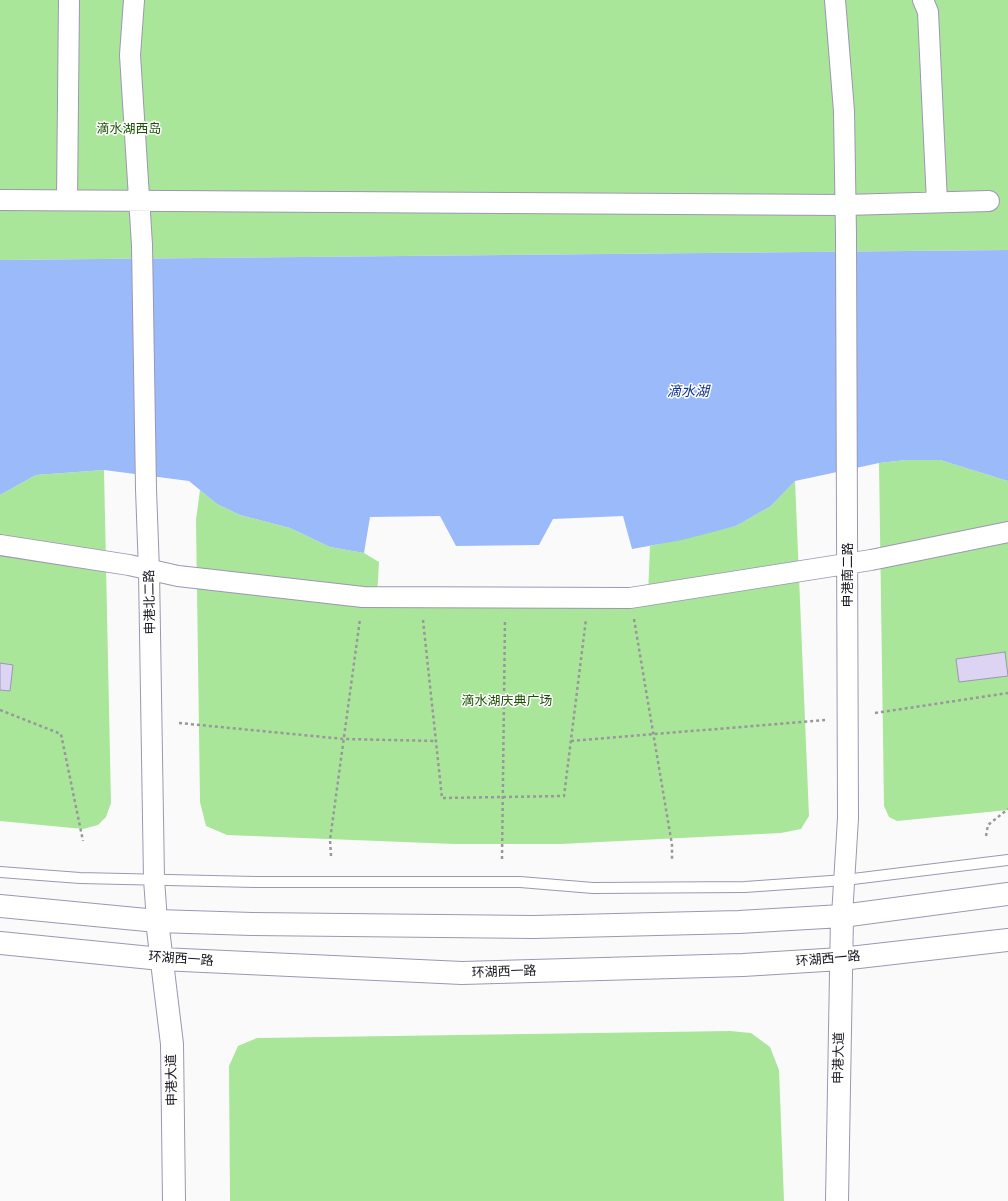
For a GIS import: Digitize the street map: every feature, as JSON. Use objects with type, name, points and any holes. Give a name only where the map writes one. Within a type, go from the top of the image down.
[{"type":"main road","points":[[0,906],[157,921],[252,924],[534,927],[739,922],[842,916],[1008,894]]},
{"type":"main road","name":"申港大道","points":[[837,1201],[842,916]]},
{"type":"main road","name":"申港北二路","points":[[157,921],[161,959]]},
{"type":"main road","name":"环湖西一路","points":[[0,943],[161,959],[462,973],[743,965],[841,958],[1008,940]]},
{"type":"main road","name":"申港大道","points":[[161,959],[172,1044],[174,1201]]},
{"type":"street","points":[[67,200],[69,0]]},
{"type":"street","name":"申港北二路","points":[[134,0],[130,55],[142,244],[154,880],[157,921]]},
{"type":"street","name":"申港南二路","points":[[835,0],[844,111],[848,488],[848,818],[842,916]]},
{"type":"street","points":[[923,0],[928,12],[937,202]]},
{"type":"street","points":[[0,200],[845,205],[989,201]]},
{"type":"street","points":[[0,545],[129,566],[178,576],[363,598],[630,598],[848,564],[1008,532]]},
{"type":"lane","points":[[0,872],[80,878],[154,880],[255,882],[520,882],[593,888],[745,887],[845,880],[1008,860]]},
{"type":"path","points":[[331,856],[330,840],[363,598]]},
{"type":"path","points":[[421,598],[442,798],[564,796],[588,598]]},
{"type":"path","points":[[502,859],[505,598]]},
{"type":"path","points":[[630,598],[672,844],[672,859]]},
{"type":"path","points":[[875,713],[1008,692]]},
{"type":"path","points":[[0,710],[61,734],[84,841]]},
{"type":"path","points":[[571,741],[826,720]]},
{"type":"path","points":[[179,722],[344,739],[436,741]]},
{"type":"path","points":[[986,836],[988,825],[1008,809]]},
{"type":"green space","name":"滴水湖西岛","points":[[0,0],[1008,0],[1008,250],[0,260]]},
{"type":"green space","points":[[906,460],[940,460],[1008,481],[1008,810],[897,821],[889,817],[884,806],[879,463]]},
{"type":"green space","points":[[104,470],[111,803],[106,817],[98,825],[83,829],[0,821],[0,495],[36,475]]},
{"type":"green space","name":"滴水湖庆典广场","points":[[795,481],[809,816],[801,829],[781,833],[560,844],[454,844],[227,835],[206,826],[200,802],[196,520],[200,490],[217,504],[240,515],[290,528],[330,547],[364,553],[379,562],[377,597],[648,594],[650,546],[736,526],[771,506]]},
{"type":"green space","points":[[730,1031],[751,1033],[770,1047],[779,1070],[784,1201],[230,1201],[229,1066],[238,1046],[257,1038]]},
{"type":"water","name":"滴水湖","points":[[1008,250],[1008,481],[940,460],[906,460],[879,463],[795,481],[771,506],[736,526],[682,540],[632,549],[623,516],[553,519],[539,545],[456,546],[440,516],[370,517],[364,553],[330,547],[290,528],[240,515],[217,504],[189,481],[104,470],[36,475],[0,495],[0,260]]},
{"type":"building","points":[[1005,652],[1008,676],[959,682],[956,659]]},
{"type":"building","points":[[0,663],[13,665],[10,691],[0,690]]}]
